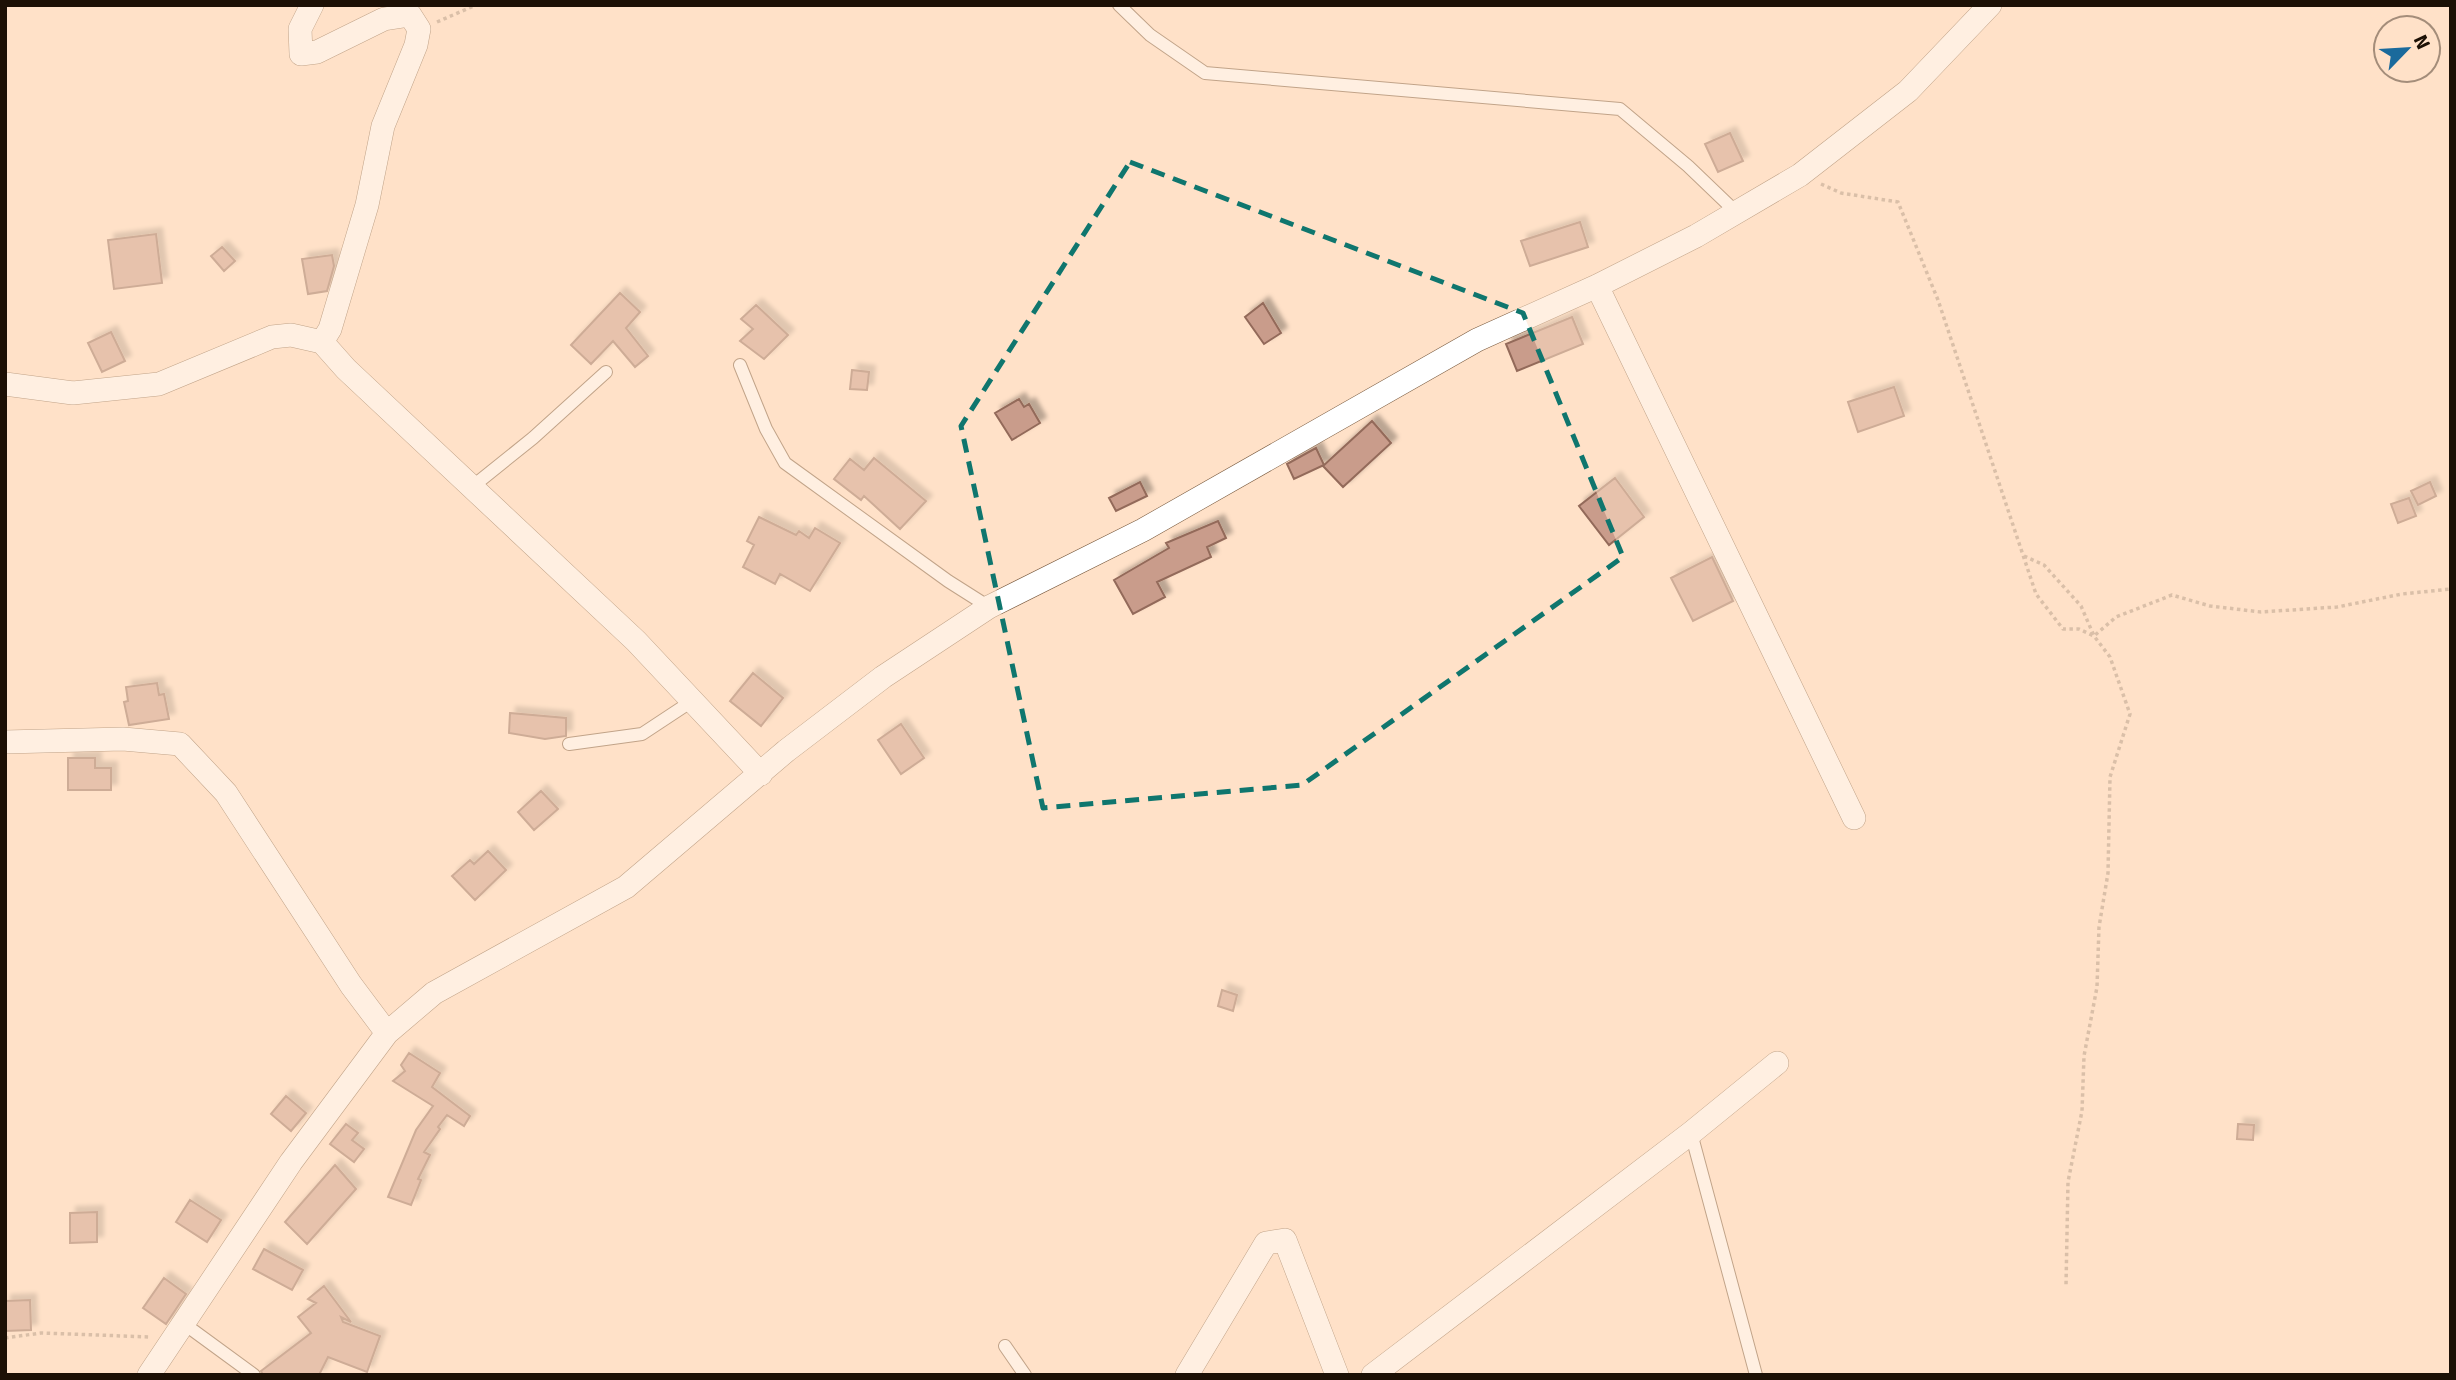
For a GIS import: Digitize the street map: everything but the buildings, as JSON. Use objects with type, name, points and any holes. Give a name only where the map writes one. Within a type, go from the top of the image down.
[{"type":"street","points":[[313,5],[300,29],[301,54],[317,52],[384,19],[410,15],[419,29],[416,45],[383,125],[367,205],[330,329],[322,342]]},
{"type":"street","points":[[149,1375],[291,1162],[387,1033],[434,993],[626,887],[883,677],[989,607],[1143,530],[1477,340],[1597,286],[1800,175],[1908,92],[1990,5]]},
{"type":"street","points":[[1597,286],[1854,818]]},
{"type":"street","points":[[5,384],[73,393],[159,384],[272,337],[291,335],[322,342],[346,369],[636,641],[761,774]]},
{"type":"street","points":[[5,742],[123,739],[180,744],[226,793],[351,985],[387,1033]]},
{"type":"street","points":[[1373,1375],[1691,1133],[1777,1063]]},
{"type":"street","points":[[1186,1375],[1266,1243],[1275,1239],[1285,1240],[1338,1375]]},
{"type":"lane","points":[[1119,5],[1150,35],[1205,74],[1620,108],[1688,166],[1736,212]]},
{"type":"lane","points":[[740,365],[766,429],[785,463],[948,581],[989,607]]},
{"type":"lane","points":[[472,487],[533,438],[606,372]]},
{"type":"lane","points":[[569,744],[642,734],[692,701]]},
{"type":"lane","points":[[1691,1133],[1756,1375]]},
{"type":"lane","points":[[176,1332],[254,1375]]},
{"type":"lane","points":[[1005,1346],[1025,1375]]},
{"type":"path","points":[[419,29],[476,5]]},
{"type":"path","points":[[1800,175],[1841,193],[1898,202],[1938,300],[2036,594],[2063,629],[2079,629],[2094,636]]},
{"type":"path","points":[[2024,556],[2044,565],[2081,606],[2094,636],[2110,657],[2130,714],[2110,777],[2108,873],[2099,927],[2097,987],[2084,1056],[2082,1111],[2068,1182],[2066,1286]]},
{"type":"path","points":[[2094,636],[2116,617],[2172,595],[2210,606],[2261,612],[2337,607],[2402,594],[2451,589]]},
{"type":"path","points":[[5,1338],[41,1333],[176,1332]]},
{"type":"highlighted area","points":[[1130,162],[1523,313],[1623,557],[1302,785],[1043,808],[961,426]]}]
